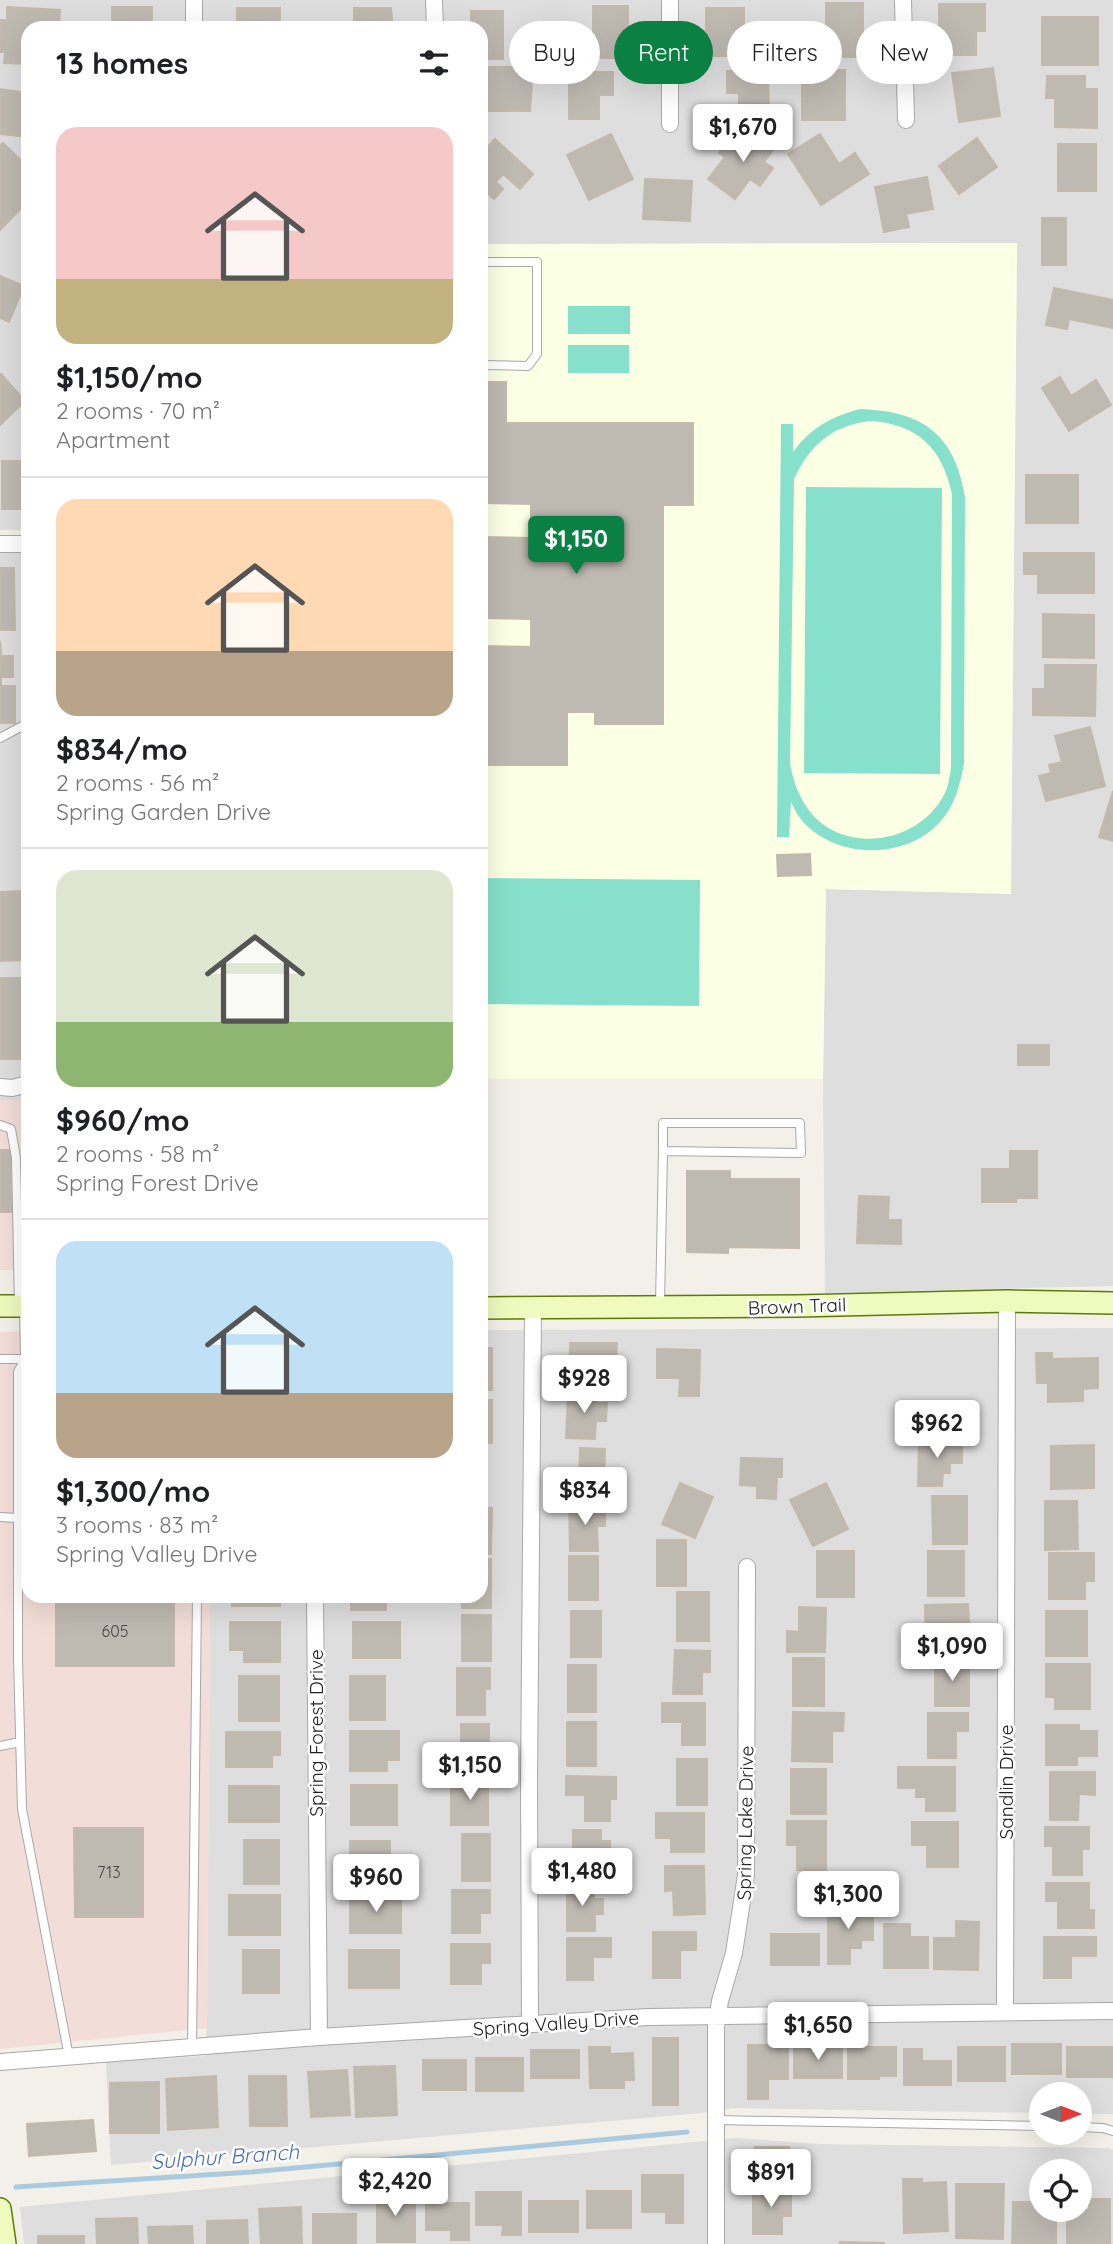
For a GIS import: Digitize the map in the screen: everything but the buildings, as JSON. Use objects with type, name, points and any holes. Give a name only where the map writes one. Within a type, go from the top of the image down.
[{"type":"street","points":[[194,0],[194,21]]},
{"type":"street","points":[[434,0],[435,21]]},
{"type":"street","points":[[670,0],[670,124]]},
{"type":"street","points":[[903,0],[906,120]]},
{"type":"street","points":[[0,544],[21,544]]},
{"type":"street","points":[[0,1087],[21,1086]]},
{"type":"street","name":"Brown Trail","points":[[488,1308],[660,1308],[1007,1301],[1113,1303]]},
{"type":"street","name":"Sandlin Drive","points":[[1005,2011],[1007,1301]]},
{"type":"street","points":[[530,2024],[533,1308]]},
{"type":"street","name":"Spring Lake Drive","points":[[716,2244],[717,2015],[734,1953],[746,1875],[747,1567]]},
{"type":"street","name":"Spring Forest Drive","points":[[315,1603],[319,2037]]},
{"type":"street","name":"Spring Valley Drive","points":[[0,2062],[319,2037],[648,2017],[1113,2011]]},
{"type":"street","points":[[0,2209],[5,2244]]},
{"type":"lane","points":[[488,262],[537,262],[537,354],[528,366],[488,365]]},
{"type":"lane","points":[[0,738],[21,727]]},
{"type":"lane","points":[[660,1308],[663,1123],[800,1123],[801,1153],[663,1151]]},
{"type":"lane","points":[[0,1125],[11,1129],[16,1158],[18,1306],[21,1324]]},
{"type":"lane","points":[[0,1359],[21,1359]]},
{"type":"lane","points":[[21,1368],[18,1372],[18,1518],[22,1809],[69,2058]]},
{"type":"lane","points":[[0,1517],[18,1518]]},
{"type":"lane","points":[[192,2048],[197,1603]]},
{"type":"lane","points":[[0,1746],[20,1742]]},
{"type":"lane","points":[[716,2120],[1029,2126]]},
{"type":"lane","points":[[1092,2128],[1113,2131]]},
{"type":"shaded area","points":[[0,0],[1113,0],[1113,1286],[825,1293],[823,1079],[826,889],[1010,894],[1017,243],[488,244],[488,21],[21,21],[21,530],[0,530]]},
{"type":"shaded area","points":[[1017,243],[1011,894],[826,889],[823,1079],[488,1079],[488,244]]},
{"type":"shaded area","points":[[0,553],[21,553],[21,1100],[0,1100]]},
{"type":"shaded area","points":[[0,1100],[21,1100],[21,1270],[0,1270]]},
{"type":"shaded area","points":[[1113,1328],[1113,2114],[1092,2114],[1092,2082],[1029,2082],[1029,2113],[733,2108],[111,2165],[106,2062],[205,2056],[210,1603],[488,1603],[488,1330]]},
{"type":"shaded area","points":[[21,1331],[21,1603],[210,1603],[207,2028],[0,2049],[0,1332]]},
{"type":"shaded area","points":[[736,2138],[820,2144],[1113,2150],[1113,2244],[24,2244],[20,2207]]},
{"type":"green space","points":[[568,306],[630,306],[630,334],[568,334]]},
{"type":"green space","points":[[568,345],[629,345],[629,373],[568,373]]},
{"type":"green space","points":[[860,409],[901,415],[932,430],[944,442],[953,457],[965,497],[964,763],[961,780],[949,810],[925,835],[909,843],[873,850],[854,849],[820,836],[797,814],[791,802],[789,837],[777,837],[781,424],[793,424],[793,452],[814,430]],"holes":[[[870,421],[902,427],[925,441],[942,464],[952,494],[951,767],[947,788],[937,806],[922,821],[904,831],[865,839],[845,835],[827,827],[811,813],[800,795],[791,770],[794,479],[807,456],[823,439],[844,427]]]},
{"type":"green space","points":[[806,487],[942,488],[940,774],[804,773]]},
{"type":"green space","points":[[488,878],[700,880],[699,1006],[488,1004]]},
{"type":"waterway","name":"Sulphur Branch","points":[[16,2187],[252,2172],[687,2132]]}]
